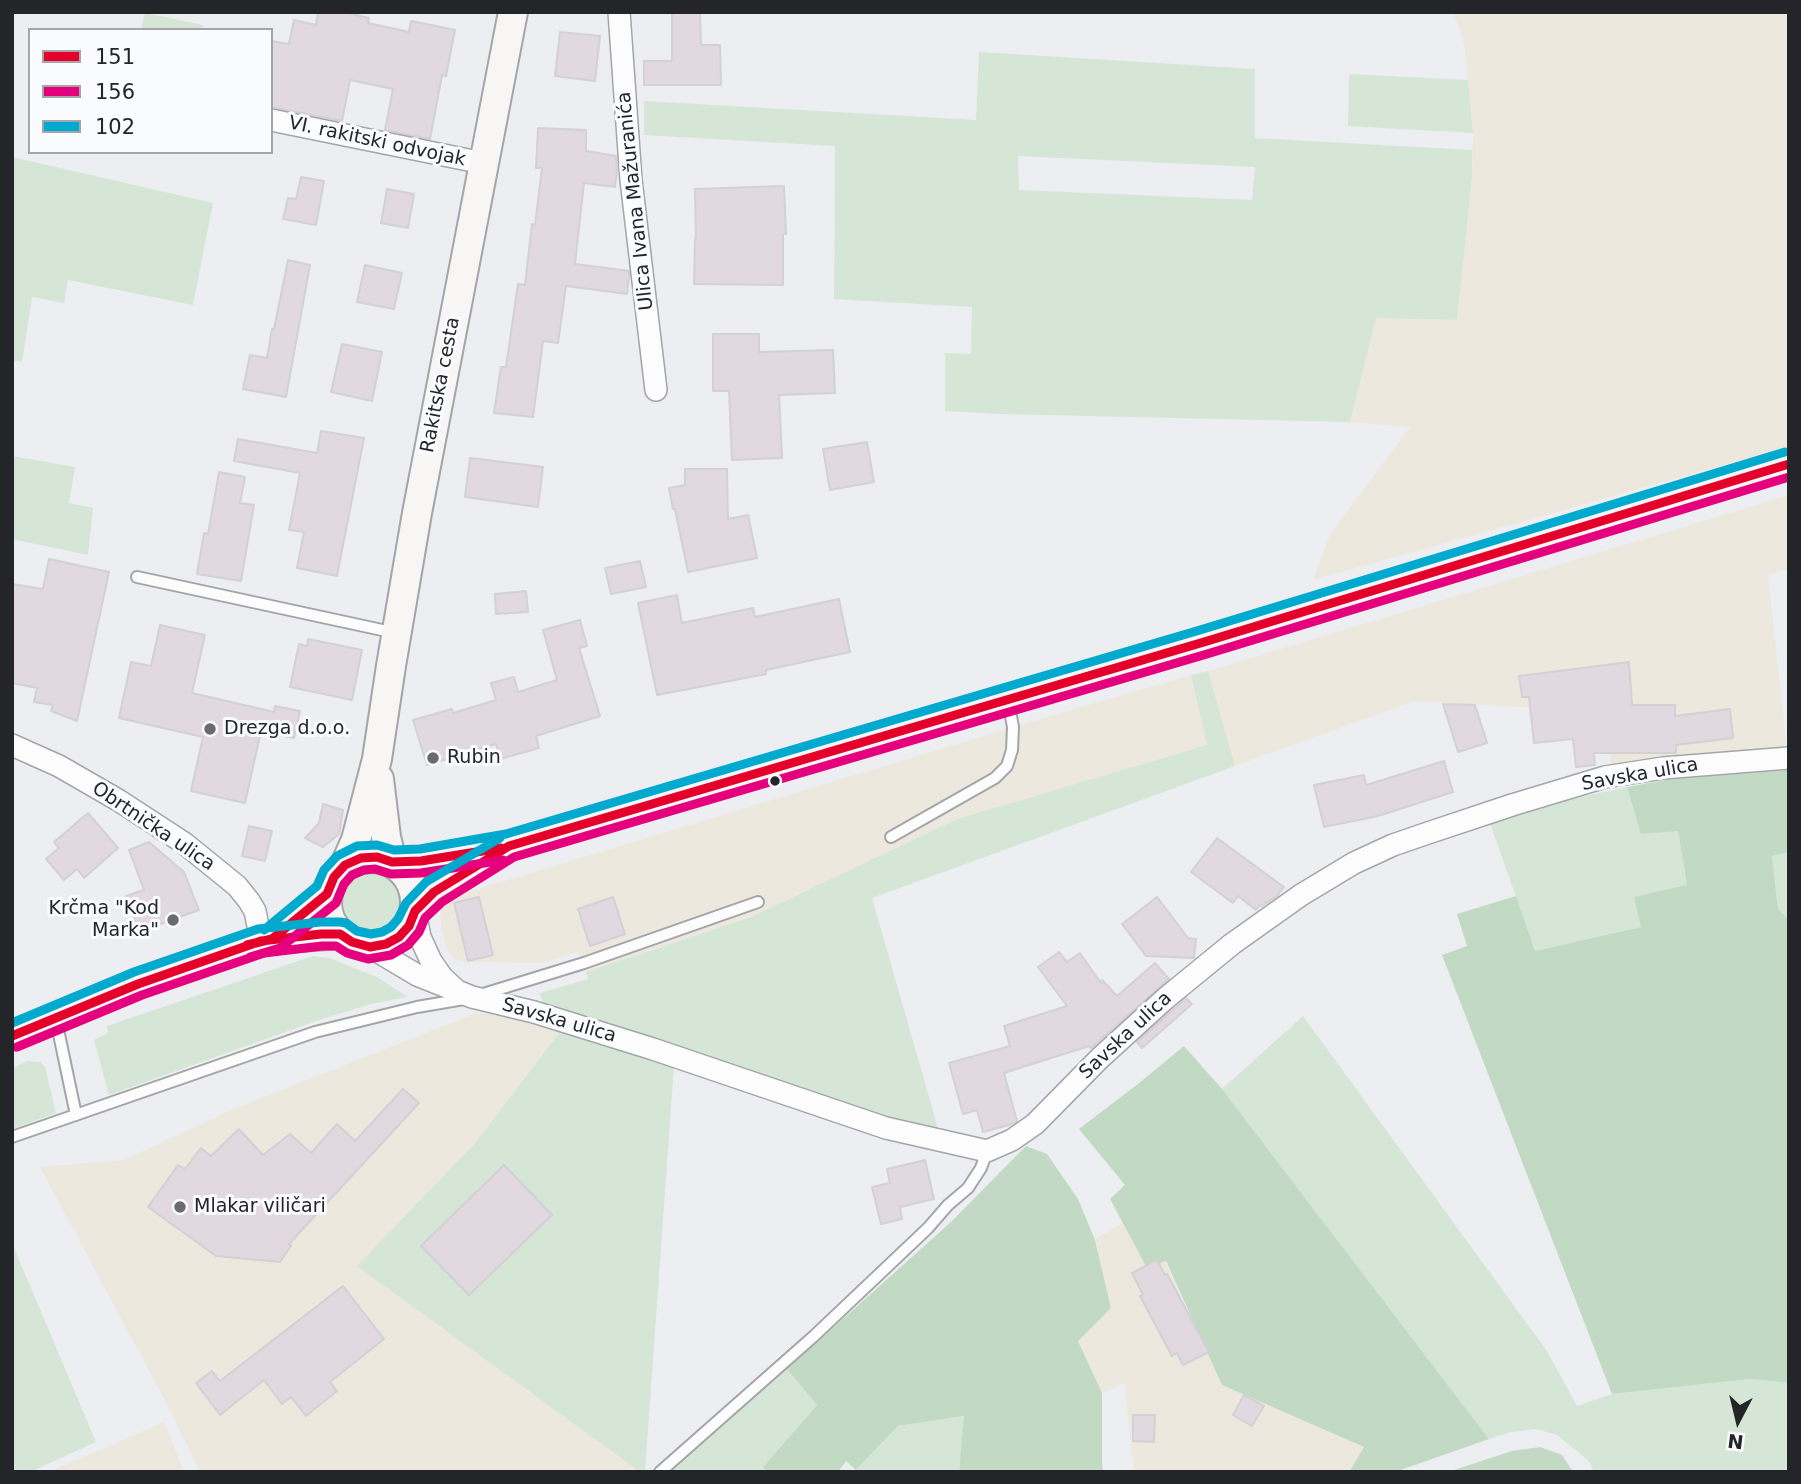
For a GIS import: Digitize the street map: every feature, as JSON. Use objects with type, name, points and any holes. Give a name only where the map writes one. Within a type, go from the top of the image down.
[{"type":"main road","name":"Rakitska cesta","points":[[345,865],[356,840],[377,759],[419,500],[513,12]]},
{"type":"main road","points":[[392,862],[421,861],[509,846],[1008,700],[1789,464]]},
{"type":"main road","name":"Rakitska cesta","points":[[377,759],[386,837],[392,862]]},
{"type":"main road","points":[[415,911],[434,892],[509,846]]},
{"type":"main road","points":[[377,857],[392,862],[406,873],[414,886],[415,911],[409,926],[399,937],[386,944],[370,947],[352,943],[332,924],[327,909],[327,894],[334,877],[345,865],[361,858],[377,857]]},
{"type":"main road","points":[[267,940],[327,894]]},
{"type":"main road","points":[[12,1036],[138,984],[267,940],[340,934]]},
{"type":"street","name":"Ulica Ivana Mažuranića","points":[[619,12],[631,180],[656,390]]},
{"type":"street","name":"VI. rakitski odvojak","points":[[273,120],[484,163]]},
{"type":"street","name":"Obrtnička ulica","points":[[12,745],[82,779],[184,843],[237,886],[255,911],[267,940]]},
{"type":"street","name":"Savska ulica","points":[[370,947],[417,975],[464,994],[534,1012],[653,1049],[886,1128],[986,1151],[1006,1143],[1035,1124],[1100,1058],[1223,951],[1301,895],[1354,863],[1425,834],[1605,777],[1663,768],[1789,758]]},
{"type":"street","points":[[415,911],[420,937],[431,961],[442,977],[464,994]]},
{"type":"lane","points":[[137,577],[396,633]]},
{"type":"lane","points":[[891,837],[995,778],[1007,766],[1012,750],[1013,727],[1008,700]]},
{"type":"lane","points":[[12,1137],[315,1032],[584,963],[758,902]]},
{"type":"lane","points":[[55,1017],[76,1115]]},
{"type":"lane","points":[[660,1472],[814,1336],[929,1228],[948,1205],[968,1188],[981,1168],[986,1151]]},
{"type":"shaded area","points":[[1452,12],[1789,12],[1789,447],[1313,580],[1330,534],[1410,427],[1350,422],[1376,318],[1456,320],[1472,178],[1473,133],[1464,44]]},
{"type":"shaded area","points":[[1789,495],[1789,568],[1768,575],[1787,751],[1611,766],[1604,712],[1415,701],[1235,766],[1208,671]]},
{"type":"shaded area","points":[[1191,675],[1207,745],[957,819],[751,917],[586,972],[578,951],[544,963],[463,962],[454,959],[446,947],[440,910],[446,900],[458,895]]},
{"type":"shaded area","points":[[476,1013],[509,1015],[562,1029],[476,1142],[358,1266],[640,1472],[200,1472],[170,1410],[40,1167],[124,1160],[231,1110]]},
{"type":"shaded area","points":[[1123,1223],[1147,1267],[1165,1261],[1222,1385],[1364,1447],[1349,1472],[1134,1472],[1124,1383],[1102,1393],[1078,1341],[1111,1308],[1095,1239]]},
{"type":"shaded area","points":[[164,1422],[184,1472],[49,1472]]},
{"type":"green space","points":[[145,13],[203,25],[202,28],[141,28]]},
{"type":"green space","points":[[979,52],[1255,69],[1255,138],[1472,150],[1472,178],[1457,320],[1376,318],[1350,422],[945,411],[945,353],[971,354],[972,307],[834,299],[835,146],[644,135],[644,101],[976,120]],"holes":[[[1018,156],[1255,167],[1252,200],[1019,190]]]},
{"type":"green space","points":[[1349,74],[1468,80],[1473,133],[1348,126]]},
{"type":"green space","points":[[12,157],[213,203],[193,305],[68,280],[64,303],[32,297],[22,362],[12,360]]},
{"type":"green space","points":[[12,456],[75,467],[69,503],[93,508],[88,555],[12,539]]},
{"type":"green space","points":[[1208,671],[1235,766],[872,898],[939,1132],[888,1119],[543,1005],[540,993],[588,979],[586,972],[751,917],[957,819],[1207,745],[1191,675]]},
{"type":"green space","points":[[1789,770],[1789,852],[1772,856],[1778,909],[1789,920],[1789,1383],[1750,1379],[1612,1394],[1442,955],[1467,946],[1457,914],[1516,896],[1535,951],[1641,927],[1634,897],[1687,885],[1678,831],[1641,834],[1627,787],[1671,779]]},
{"type":"green space","points":[[1627,787],[1641,834],[1678,830],[1687,886],[1641,927],[1535,951],[1490,823],[1557,802]]},
{"type":"green space","points":[[1789,852],[1789,920],[1778,910],[1772,856]]},
{"type":"green space","points":[[366,872],[378,872],[393,880],[401,895],[401,907],[393,922],[378,930],[366,930],[351,922],[343,907],[343,895],[351,880]]},
{"type":"green space","points":[[313,956],[329,958],[377,977],[408,997],[371,1004],[319,1020],[109,1095],[94,1040],[108,1033],[107,1026]]},
{"type":"green space","points":[[1303,1016],[1547,1351],[1577,1406],[1612,1394],[1750,1379],[1789,1383],[1789,1472],[1594,1472],[1589,1461],[1557,1435],[1536,1429],[1511,1432],[1489,1439],[1222,1089]]},
{"type":"green space","points":[[562,1029],[674,1066],[645,1472],[640,1472],[357,1266],[476,1142]]},
{"type":"green space","points":[[1184,1046],[1222,1089],[1489,1439],[1395,1472],[1349,1472],[1364,1447],[1222,1385],[1166,1261],[1147,1268],[1110,1199],[1125,1185],[1079,1129]]},
{"type":"green space","points":[[28,1061],[40,1062],[45,1067],[56,1113],[12,1129],[12,1068]]},
{"type":"green space","points":[[1026,1146],[1047,1154],[1078,1199],[1095,1240],[1111,1308],[1078,1341],[1102,1393],[1103,1472],[959,1472],[964,1416],[898,1426],[856,1470],[846,1461],[838,1472],[767,1472],[763,1467],[817,1405],[787,1369],[951,1222]]},
{"type":"green space","points":[[12,1243],[96,1442],[30,1472],[13,1472],[12,1469]]},
{"type":"green space","points":[[787,1369],[817,1405],[763,1467],[767,1472],[670,1472]]},
{"type":"green space","points":[[965,1416],[959,1472],[856,1470],[898,1426]]},
{"type":"green space","points":[[1540,1447],[1562,1455],[1573,1472],[1448,1472],[1512,1451]]},
{"type":"building","points":[[318,12],[344,12],[369,18],[368,23],[409,32],[411,21],[455,30],[446,76],[442,75],[430,139],[385,130],[393,89],[350,80],[342,121],[273,107],[273,41],[289,44],[294,20],[316,25]]},
{"type":"building","points":[[672,12],[700,12],[701,45],[720,45],[721,85],[644,85],[644,61],[672,61]]},
{"type":"building","points":[[560,32],[600,36],[595,81],[555,76]]},
{"type":"building","points":[[538,128],[586,130],[586,151],[616,156],[615,187],[584,183],[575,264],[629,271],[629,276],[627,294],[566,286],[558,343],[543,341],[533,417],[494,413],[501,367],[506,367],[518,284],[525,285],[532,224],[535,225],[542,168],[536,168]]},
{"type":"building","points":[[301,177],[324,181],[316,225],[283,219],[288,198],[296,199]]},
{"type":"building","points":[[784,186],[786,234],[783,234],[783,285],[694,284],[695,189]]},
{"type":"building","points":[[387,189],[414,194],[408,228],[381,223]]},
{"type":"building","points":[[288,260],[310,265],[286,397],[243,389],[250,355],[267,358]]},
{"type":"building","points":[[365,265],[402,273],[394,309],[357,302]]},
{"type":"building","points":[[713,334],[759,334],[759,352],[833,350],[835,393],[779,395],[782,458],[732,460],[729,391],[713,391]]},
{"type":"building","points":[[342,344],[382,352],[372,401],[331,392]]},
{"type":"building","points":[[321,431],[364,438],[337,576],[297,568],[304,532],[289,530],[300,473],[234,461],[238,439],[317,453]]},
{"type":"building","points":[[867,442],[874,482],[830,490],[823,449]]},
{"type":"building","points":[[470,458],[543,467],[538,507],[465,497]]},
{"type":"building","points":[[685,469],[727,469],[728,519],[748,515],[757,558],[688,572],[669,488],[685,485]]},
{"type":"building","points":[[219,472],[245,477],[240,503],[254,505],[241,581],[197,574],[204,533],[208,534]]},
{"type":"building","points":[[49,559],[109,572],[77,721],[51,711],[53,705],[34,702],[37,688],[12,683],[12,584],[43,589]]},
{"type":"building","points":[[640,561],[646,587],[611,594],[605,568]]},
{"type":"building","points":[[526,591],[528,612],[496,614],[495,594]]},
{"type":"building","points":[[677,595],[682,623],[753,608],[755,617],[839,599],[850,652],[766,670],[766,674],[657,695],[638,603]]},
{"type":"building","points":[[580,620],[587,646],[579,648],[600,716],[536,736],[539,748],[500,759],[496,744],[427,765],[413,720],[452,709],[453,713],[496,700],[491,683],[514,677],[518,692],[557,680],[543,630]]},
{"type":"building","points":[[160,625],[205,635],[192,693],[274,712],[275,706],[300,711],[294,738],[261,731],[245,803],[191,791],[203,737],[119,718],[131,662],[151,666]]},
{"type":"building","points":[[308,639],[362,650],[352,700],[290,687],[299,644],[307,646]]},
{"type":"building","points":[[1629,662],[1632,705],[1675,705],[1675,716],[1730,709],[1733,738],[1676,745],[1676,753],[1594,753],[1595,765],[1576,767],[1573,739],[1534,743],[1529,697],[1522,697],[1519,676]]},
{"type":"building","points":[[1443,704],[1475,705],[1487,743],[1458,752]]},
{"type":"building","points":[[1444,761],[1453,792],[1378,816],[1324,827],[1314,785],[1364,775],[1366,785]]},
{"type":"building","points":[[323,804],[343,810],[339,834],[323,847],[305,838],[319,823]]},
{"type":"building","points":[[88,813],[118,848],[84,878],[77,869],[64,880],[46,859],[59,848],[54,842]]},
{"type":"building","points":[[249,826],[272,831],[265,861],[242,856]]},
{"type":"building","points":[[1217,838],[1284,887],[1277,896],[1256,910],[1238,896],[1233,903],[1191,872]]},
{"type":"building","points":[[149,842],[184,872],[199,910],[139,932],[126,896],[144,890],[129,850]]},
{"type":"building","points":[[479,897],[493,955],[468,961],[454,903]]},
{"type":"building","points":[[613,897],[625,934],[590,946],[578,909]]},
{"type":"building","points":[[1157,897],[1188,938],[1196,939],[1194,958],[1146,956],[1122,924]]},
{"type":"building","points":[[1059,952],[1067,962],[1080,953],[1100,982],[1102,980],[1117,996],[1155,963],[1169,979],[1091,1048],[1089,1046],[1004,1073],[1017,1121],[983,1132],[977,1110],[963,1114],[949,1063],[1010,1046],[1004,1026],[1067,1006],[1038,967]]},
{"type":"building","points":[[1186,998],[1192,1004],[1142,1048],[1137,1042]]},
{"type":"building","points":[[403,1089],[419,1103],[289,1244],[291,1246],[280,1262],[216,1256],[148,1207],[178,1165],[185,1169],[201,1148],[211,1156],[239,1129],[263,1155],[290,1134],[311,1153],[337,1124],[355,1141]]},
{"type":"building","points":[[925,1160],[934,1199],[900,1207],[902,1219],[881,1224],[872,1187],[890,1183],[887,1169]]},
{"type":"building","points":[[504,1165],[552,1215],[469,1295],[421,1246]]},
{"type":"building","points":[[1157,1260],[1209,1352],[1183,1365],[1177,1353],[1172,1356],[1140,1296],[1143,1295],[1132,1273]]},
{"type":"building","points":[[343,1286],[384,1339],[330,1382],[337,1391],[306,1416],[291,1397],[282,1404],[264,1380],[220,1415],[196,1383],[212,1371],[220,1381]]},
{"type":"building","points":[[1244,1395],[1264,1406],[1252,1426],[1233,1415]]},
{"type":"building","points":[[1133,1415],[1155,1415],[1154,1442],[1133,1441]]},
{"type":"transit line","name":"102","points":[[264,930],[317,886],[324,870],[337,856],[357,846],[377,845],[394,850],[420,849],[506,834],[1200,630],[1785,452]]},
{"type":"transit line","name":"151","points":[[12,1036],[138,984],[261,941],[340,934],[352,942],[370,947],[386,944],[399,937],[409,926],[415,911],[434,892],[509,846],[1204,642],[1789,464]]},
{"type":"transit line","name":"156","points":[[17,1047],[142,995],[264,953],[336,946],[347,953],[368,959],[391,955],[408,945],[419,932],[425,918],[442,902],[514,857],[1207,654],[1789,477]]},
{"type":"transit line","name":"102","points":[[12,1023],[134,972],[258,929],[340,922],[357,931],[371,934],[382,932],[391,927],[406,903],[426,882],[500,838]]},
{"type":"transit line","name":"151","points":[[247,945],[272,939],[327,894],[334,877],[345,865],[361,858],[377,857],[392,862],[421,861],[501,848]]},
{"type":"transit line","name":"156","points":[[250,957],[280,948],[336,903],[344,884],[352,875],[364,870],[375,869],[391,874],[421,873],[503,860]]},
{"type":"place","name":"Drezga d.o.o.","points":[[210,729]]},
{"type":"place","name":"Rubin","points":[[433,758]]},
{"type":"place","name":"Krčma \"Kod Marka\"","points":[[173,920]]},
{"type":"place","name":"Mlakar viličari","points":[[180,1207]]}]
